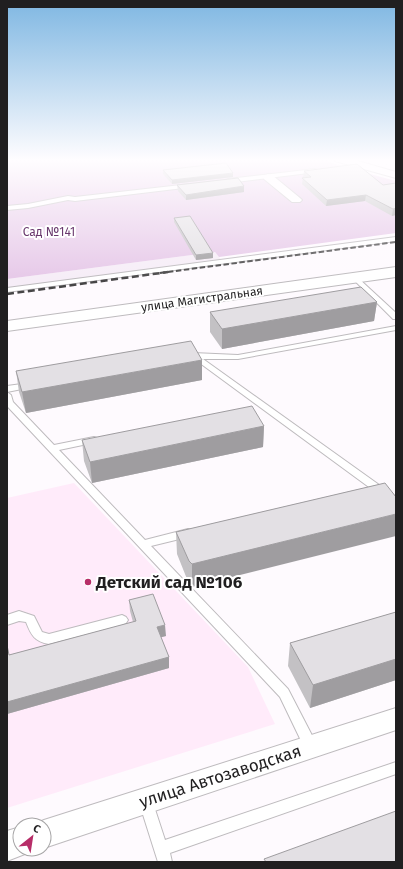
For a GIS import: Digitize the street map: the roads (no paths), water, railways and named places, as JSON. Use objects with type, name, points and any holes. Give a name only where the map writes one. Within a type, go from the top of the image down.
[{"type":"main road","name":"улица Магистральная","points":[[7,326],[396,272]]},
{"type":"street","name":"улица Автозаводская","points":[[52,831],[396,719]]},
{"type":"lane","points":[[7,208],[28,206],[60,200]]},
{"type":"lane","points":[[7,290],[396,239]]},
{"type":"lane","points":[[355,278],[396,317]]},
{"type":"lane","points":[[178,358],[193,355],[238,357],[396,328]]},
{"type":"lane","points":[[193,355],[396,502]]},
{"type":"lane","points":[[7,389],[38,383]]},
{"type":"lane","points":[[7,395],[9,403],[284,693],[311,747]]},
{"type":"lane","points":[[249,409],[264,406]]},
{"type":"lane","points":[[52,448],[105,438]]},
{"type":"lane","points":[[363,492],[378,488]]},
{"type":"lane","points":[[142,544],[196,531]]},
{"type":"lane","points":[[7,620],[19,616],[30,619],[38,637],[43,639],[49,639],[122,620]]},
{"type":"lane","points":[[146,800],[163,856],[396,768]]},
{"type":"railway","points":[[160,273],[396,242]]},
{"type":"railway","points":[[7,294],[168,272]]},
{"type":"place","name":"Детский сад №106","points":[[88,582]]},
{"type":"park label","name":"Сад №141","points":[[49,232]]}]
